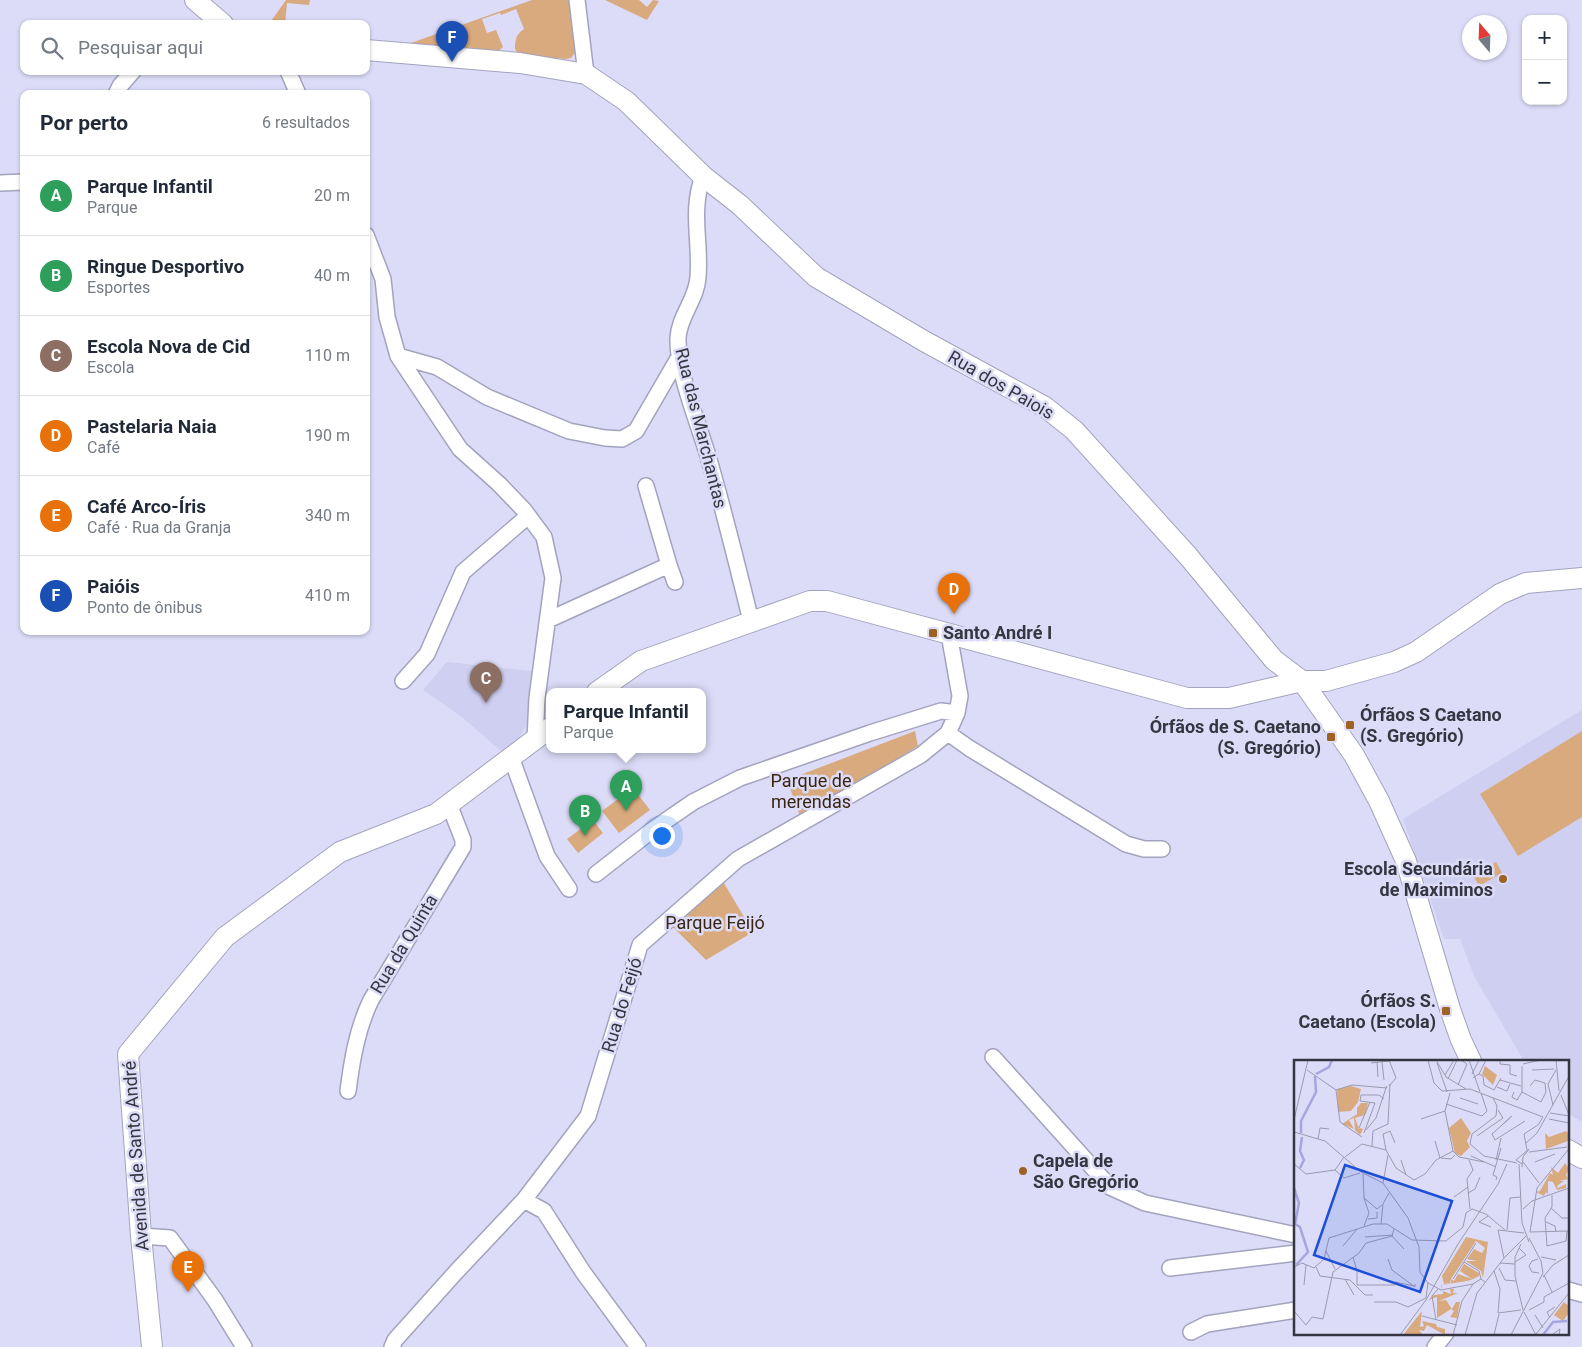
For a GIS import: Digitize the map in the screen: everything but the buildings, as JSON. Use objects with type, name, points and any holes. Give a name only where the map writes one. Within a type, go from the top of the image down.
[{"type":"street","points":[[195,0],[218,20]]},
{"type":"street","points":[[370,50],[520,63],[586,74],[577,0]]},
{"type":"street","name":"Rua dos Paiois","points":[[586,74],[626,101],[703,176],[740,205],[816,277],[924,342],[1045,406],[1074,430],[1188,556],[1274,660],[1302,682],[1354,755],[1379,801],[1406,861],[1460,1040],[1470,1060]]},
{"type":"street","points":[[118,90],[130,75]]},
{"type":"street","points":[[290,75],[296,90]]},
{"type":"street","name":"Rua das Marchantas","points":[[703,176],[697,192],[698,278],[694,296],[681,321],[678,337],[679,357],[710,463],[751,621]]},
{"type":"street","points":[[0,183],[20,182]]},
{"type":"street","points":[[370,245],[383,279],[387,317],[398,356],[460,449],[499,484],[544,537],[553,578],[538,698],[542,734]]},
{"type":"street","points":[[398,356],[437,367],[487,397],[569,431],[605,438],[622,439],[636,431],[679,357]]},
{"type":"street","points":[[646,486],[675,582]]},
{"type":"street","points":[[403,681],[427,654],[463,572],[528,516]]},
{"type":"street","points":[[548,620],[669,566]]},
{"type":"street","points":[[603,688],[640,661],[810,601],[827,600],[1187,698],[1229,698],[1302,682],[1326,681],[1394,662],[1416,652],[1500,594],[1526,582],[1582,578]]},
{"type":"street","name":"Rua do Feijó","points":[[392,1347],[396,1340],[456,1272],[524,1200],[588,1116],[640,946],[738,859],[921,755],[948,732],[957,713],[960,696],[949,634]]},
{"type":"street","points":[[596,874],[651,831],[693,802],[740,778],[870,733],[941,711],[957,713]]},
{"type":"street","points":[[948,732],[969,748],[1126,844],[1144,849],[1162,849]]},
{"type":"street","name":"Avenida de Santo André","points":[[152,1347],[141,1236],[128,1054],[226,937],[340,852],[436,814],[542,734]]},
{"type":"street","points":[[512,757],[547,856],[569,889]]},
{"type":"street","name":"Rua da Quinta","points":[[348,1091],[362,1019],[371,1000],[464,847],[449,804]]},
{"type":"street","points":[[993,1057],[1110,1187],[1145,1203],[1294,1235]]},
{"type":"street","points":[[1570,1151],[1582,1158]]},
{"type":"street","points":[[524,1200],[544,1211],[583,1272],[638,1347]]},
{"type":"street","points":[[141,1236],[170,1238],[214,1300],[244,1347]]},
{"type":"street","points":[[1170,1268],[1294,1253]]},
{"type":"street","points":[[1191,1332],[1207,1324],[1294,1310]]},
{"type":"street","points":[[1435,1347],[1445,1334]]},
{"type":"shaded area","points":[[447,662],[532,671],[528,716],[525,728],[518,740],[503,753],[462,717],[423,690]]},
{"type":"shaded area","name":"Escola Secundária de Maximinos","points":[[1582,710],[1582,1120],[1580,1121],[1570,1114],[1570,1060],[1523,1060],[1474,976],[1460,939],[1444,939],[1403,819]]},
{"type":"green space","points":[[286,0],[310,0],[309,5],[287,3],[285,20],[272,20]]},
{"type":"green space","points":[[532,0],[570,1],[576,51],[571,58],[519,55],[515,49],[516,40],[519,33],[524,29],[516,9],[501,15],[500,13],[482,19],[487,33],[496,30],[503,47],[496,53],[408,44]]},
{"type":"green space","points":[[605,0],[639,0],[647,7],[653,0],[659,1],[647,20]]},
{"type":"green space","name":"Parque de merendas","points":[[915,731],[918,746],[801,819],[787,780]]},
{"type":"green space","points":[[1582,731],[1582,817],[1518,856],[1480,794]]},
{"type":"green space","points":[[633,788],[650,810],[619,833],[602,811]]},
{"type":"green space","points":[[593,820],[603,833],[578,853],[567,839]]},
{"type":"green space","points":[[1496,862],[1502,873],[1479,886],[1473,875]]},
{"type":"green space","name":"Parque Feijó","points":[[721,878],[753,932],[706,960],[673,927]]},
{"type":"place","name":"Paióis","points":[[452,62]]},
{"type":"place","name":"Pastelaria Naia","points":[[954,614]]},
{"type":"place","name":"Santo André I","points":[[933,633]]},
{"type":"place","name":"Escola Nova de Cid","points":[[486,703]]},
{"type":"place","name":"Órfãos S Caetano (S. Gregório)","points":[[1350,725]]},
{"type":"place","name":"Órfãos de S. Caetano (S. Gregório)","points":[[1331,737]]},
{"type":"place","name":"Parque Infantil","points":[[626,811]]},
{"type":"place","name":"Ringue Desportivo","points":[[585,836]]},
{"type":"place","name":"Escola Secundária de Maximinos","points":[[1503,879]]},
{"type":"place","name":"Órfãos S. Caetano (Escola)","points":[[1446,1011]]},
{"type":"place","name":"Capela de São Gregório","points":[[1023,1171]]},
{"type":"place","name":"Café Arco-Íris","points":[[188,1292]]}]
